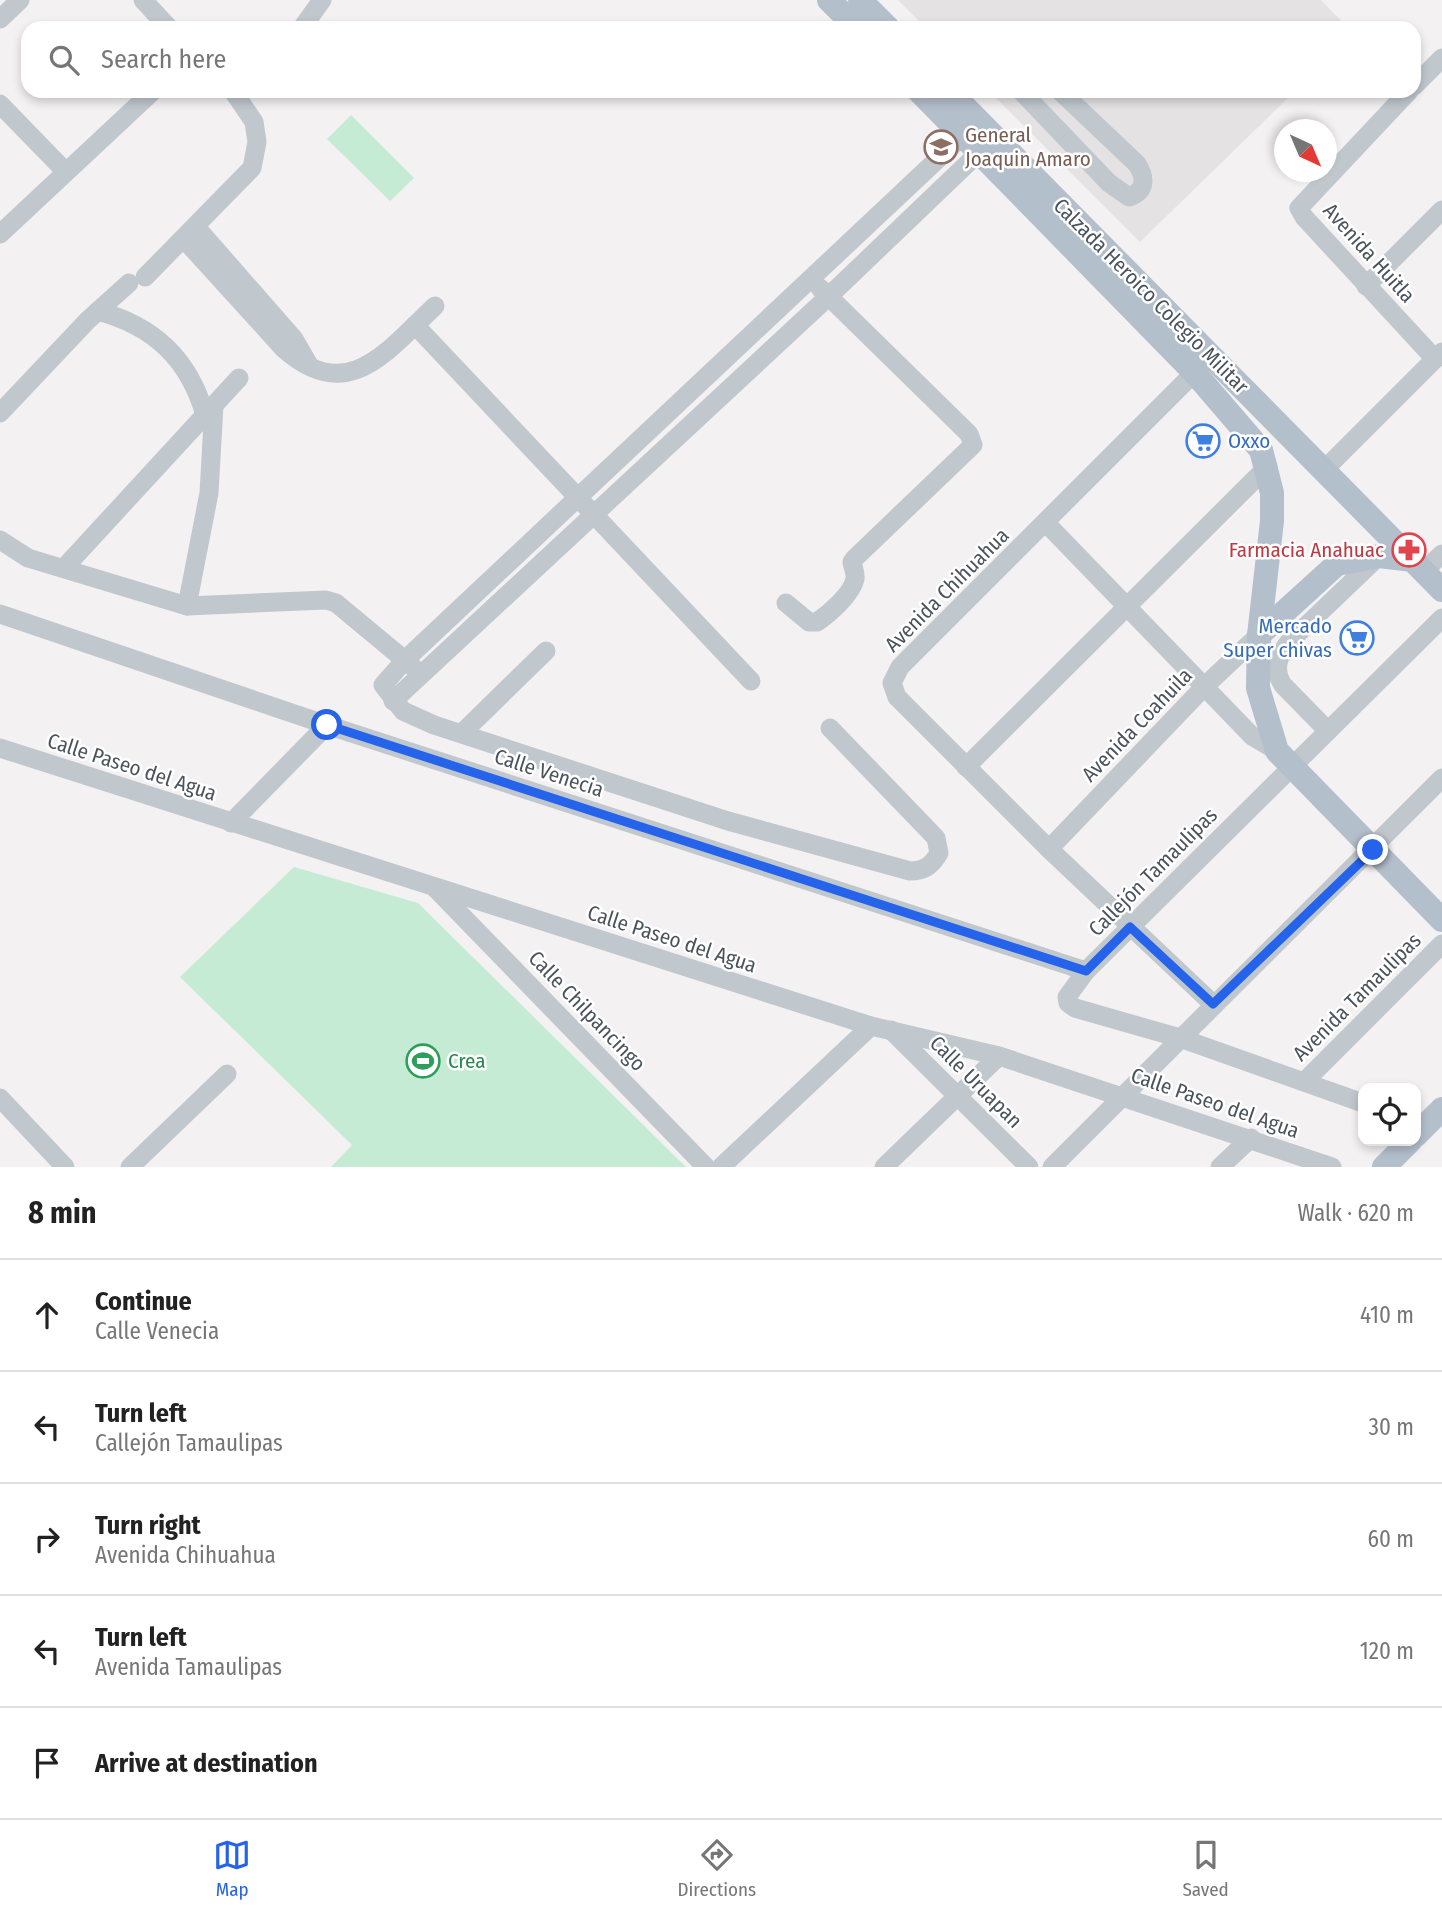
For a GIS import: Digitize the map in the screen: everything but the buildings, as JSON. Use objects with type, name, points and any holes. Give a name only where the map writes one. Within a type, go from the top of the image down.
[{"type":"main road","points":[[829,0],[850,21]]},
{"type":"main road","points":[[860,0],[881,21]]},
{"type":"main road","name":"Calzada Heroico Colegio Militar","points":[[928,98],[979,136],[1202,364],[1319,463],[1442,590]]},
{"type":"main road","name":"Calzada Heroico Colegio Militar","points":[[961,98],[979,136]]},
{"type":"main road","name":"Calzada Heroico Colegio Militar","points":[[1202,364],[1255,440],[1267,464]]},
{"type":"main road","points":[[1319,463],[1282,450],[1275,451],[1267,464],[1272,521],[1259,635],[1258,688],[1284,759],[1442,920]]},
{"type":"main road","points":[[1259,635],[1337,565],[1358,558],[1379,556],[1418,565]]},
{"type":"main road","points":[[1384,1167],[1425,1127]]},
{"type":"street","points":[[0,19],[20,0]]},
{"type":"street","points":[[142,0],[162,21]]},
{"type":"street","points":[[307,21],[322,0]]},
{"type":"street","points":[[1421,79],[1442,58]]},
{"type":"street","points":[[0,234],[145,98]]},
{"type":"street","points":[[0,413],[98,311],[190,233],[253,168],[257,142],[254,122],[238,98]]},
{"type":"street","points":[[1028,98],[1109,183],[1129,197],[1137,194],[1144,183],[1144,174],[1137,164],[1067,98]]},
{"type":"street","name":"Avenida Huitla","points":[[1402,98],[1299,208],[1366,286],[1439,355]]},
{"type":"street","points":[[0,104],[65,172]]},
{"type":"street","points":[[830,728],[936,838],[939,853],[933,864],[920,871],[911,872],[727,821],[416,719],[393,701],[383,685],[405,660],[932,166],[979,136]]},
{"type":"street","points":[[393,701],[948,183],[979,136]]},
{"type":"street","points":[[932,166],[948,183]]},
{"type":"street","points":[[1366,286],[1442,210]]},
{"type":"street","points":[[190,233],[284,349],[309,366],[336,376],[352,373],[368,365],[435,306]]},
{"type":"street","points":[[786,604],[809,622],[817,622],[823,618],[851,588],[855,574],[852,562],[855,558],[973,445],[969,434],[812,279]]},
{"type":"street","points":[[98,311],[130,321],[159,339],[189,373],[210,410],[209,493],[187,606]]},
{"type":"street","points":[[415,325],[751,681]]},
{"type":"street","points":[[759,329],[775,347]]},
{"type":"street","points":[[1319,463],[1439,355]]},
{"type":"street","name":"Avenida Chihuahua","points":[[1202,364],[900,667],[892,683],[897,697],[966,767],[1213,1004]]},
{"type":"street","points":[[64,568],[239,379]]},
{"type":"street","points":[[683,401],[700,417]]},
{"type":"street","points":[[625,456],[641,472]]},
{"type":"street","points":[[966,767],[1267,464]]},
{"type":"street","points":[[1046,523],[1252,736],[1284,759]]},
{"type":"street","points":[[0,540],[29,558],[187,606],[326,600],[336,603],[421,676]]},
{"type":"street","points":[[533,541],[549,558]]},
{"type":"street","points":[[1418,565],[1442,554]]},
{"type":"street","points":[[1328,731],[1278,677],[1280,654],[1288,643],[1379,556]]},
{"type":"street","name":"Calle Venecia","points":[[0,614],[327,725],[1086,971]]},
{"type":"street","name":"Callejón Tamaulipas","points":[[1358,1101],[1180,1038],[1068,1003],[1067,997],[1086,971],[1130,927],[1284,759],[1328,731],[1442,618]]},
{"type":"street","name":"Avenida Coahuila","points":[[1049,849],[1205,686],[1259,635]]},
{"type":"street","points":[[462,733],[547,651]]},
{"type":"street","points":[[232,823],[327,725]]},
{"type":"street","name":"Calle Paseo del Agua","points":[[0,748],[871,1026],[999,1056],[1332,1167]]},
{"type":"street","points":[[1052,1167],[1213,1004],[1373,850],[1442,778]]},
{"type":"street","name":"Calle Chilpancingo","points":[[435,887],[706,1167]]},
{"type":"street","name":"Avenida Tamaulipas","points":[[1304,1082],[1442,944]]},
{"type":"street","points":[[721,1167],[871,1026]]},
{"type":"street","name":"Calle Uruapan","points":[[891,1030],[1029,1167]]},
{"type":"street","points":[[884,1167],[999,1056]]},
{"type":"street","points":[[130,1167],[227,1074]]},
{"type":"street","points":[[0,1098],[65,1167]]},
{"type":"street","points":[[1220,1167],[1251,1138]]},
{"type":"shaded area","points":[[898,0],[1321,0],[1341,21],[919,21]]},
{"type":"shaded area","points":[[996,98],[1288,98],[1140,242]]},
{"type":"green space","points":[[351,115],[414,178],[390,201],[327,139]]},
{"type":"green space","name":"Crea","points":[[294,867],[418,903],[686,1167],[331,1167],[352,1145],[180,977]]},
{"type":"place","name":"General Joaquin Amaro","points":[[941,147]]},
{"type":"place","name":"Oxxo","points":[[1203,441]]},
{"type":"place","name":"Farmacia Anahuac","points":[[1409,550]]},
{"type":"place","name":"Mercado Super chivas","points":[[1357,638]]},
{"type":"place","name":"Crea","points":[[423,1061]]},
{"type":"route","points":[[327,725],[1086,971],[1130,927],[1213,1004],[1373,850]]}]
